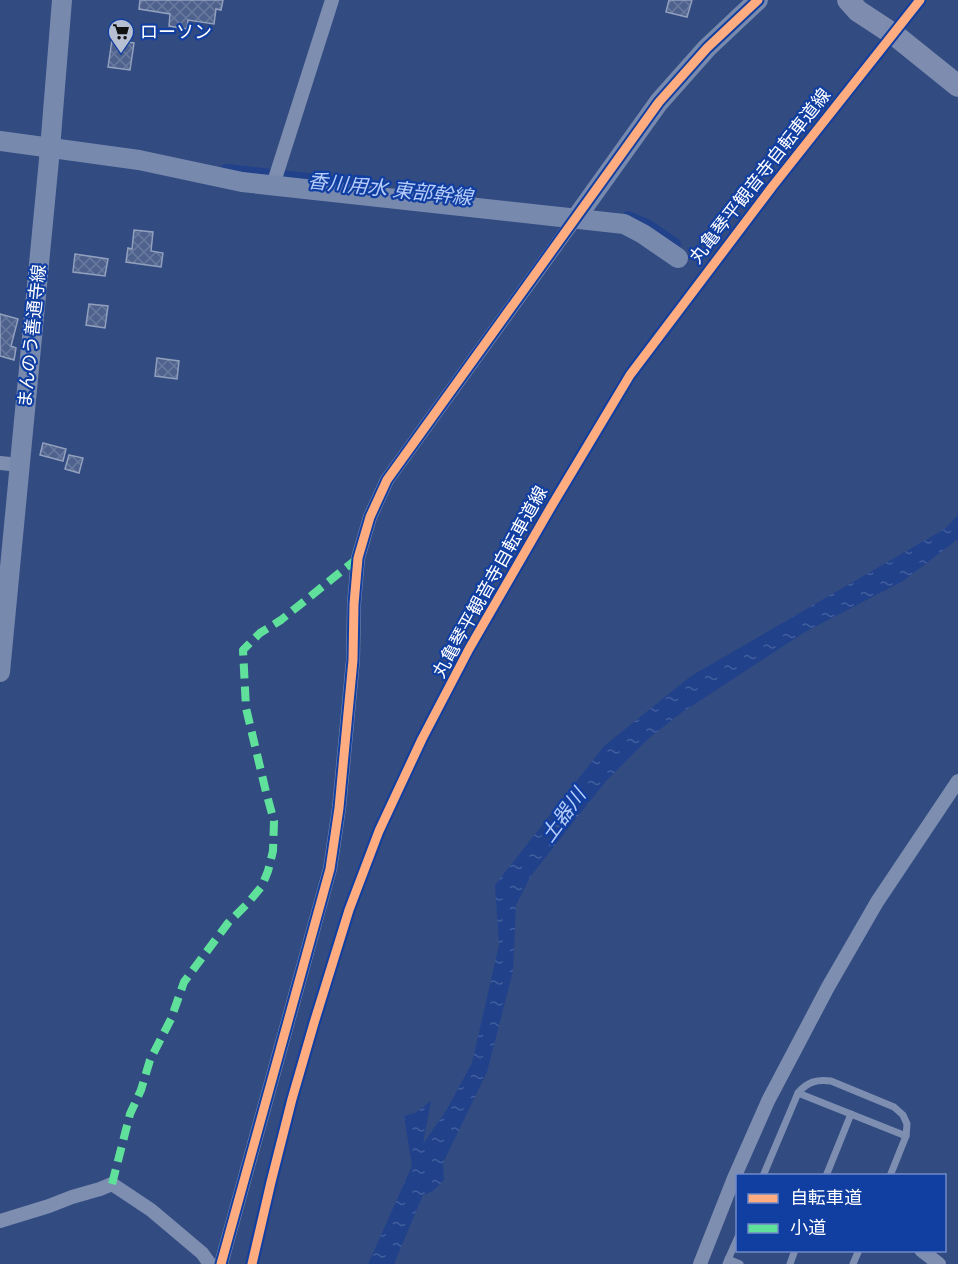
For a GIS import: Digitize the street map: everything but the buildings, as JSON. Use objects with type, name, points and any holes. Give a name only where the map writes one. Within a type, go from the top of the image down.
[{"type":"main road","points":[[848,0],[958,86]]},
{"type":"street","name":"まんのう善通寺線","points":[[0,672],[62,0]]},
{"type":"street","points":[[273,185],[332,0]]},
{"type":"street","points":[[221,1264],[330,869],[339,808],[353,660],[358,558],[370,517],[387,480],[659,102],[707,48],[758,0]]},
{"type":"street","points":[[0,141],[139,160],[242,182],[624,224],[678,258]]},
{"type":"street","points":[[0,463],[20,465]]},
{"type":"street","points":[[700,1264],[768,1101],[823,997],[878,902],[958,781]]},
{"type":"street","points":[[0,1221],[112,1184],[160,1217],[202,1253],[210,1264]]},
{"type":"street","points":[[922,1252],[939,1264]]},
{"type":"lane","points":[[764,1174],[798,1093],[804,1086],[821,1080],[831,1081],[894,1107],[903,1115],[907,1124],[906,1136],[891,1174]]},
{"type":"lane","points":[[798,1093],[906,1136]]},
{"type":"lane","points":[[827,1174],[851,1114]]},
{"type":"lane","points":[[736,1242],[727,1262],[740,1264]]},
{"type":"water","name":"土器川","points":[[958,515],[958,539],[903,581],[805,632],[681,713],[649,738],[606,781],[530,877],[516,905],[513,971],[487,1072],[443,1163],[444,1180],[433,1191],[423,1195],[394,1264],[368,1264],[412,1166],[404,1116],[415,1113],[431,1101],[423,1144],[446,1111],[472,1063],[499,945],[495,885],[604,746],[691,676],[946,528]]},
{"type":"waterway","name":"香川用水 東部幹線","points":[[226,170],[316,180]]},
{"type":"waterway","name":"香川用水 東部幹線","points":[[628,217],[647,225],[675,244]]},
{"type":"marked path","points":[[112,1184],[130,1114],[141,1090],[150,1060],[171,1019],[184,982],[228,923],[262,886],[273,851],[274,821],[246,708],[243,650],[260,633],[281,620],[358,558]]},
{"type":"cycle path","points":[[221,1264],[330,869],[339,808],[353,660],[358,558],[370,517],[387,480],[659,102],[707,48],[758,0]]},
{"type":"cycle path","name":"丸亀琴平観音寺自転車道線","points":[[252,1264],[292,1099],[349,910],[379,831],[422,739],[469,649],[630,375],[772,187],[920,0]]},
{"type":"place","name":"ローソン","points":[[121,55]]}]
